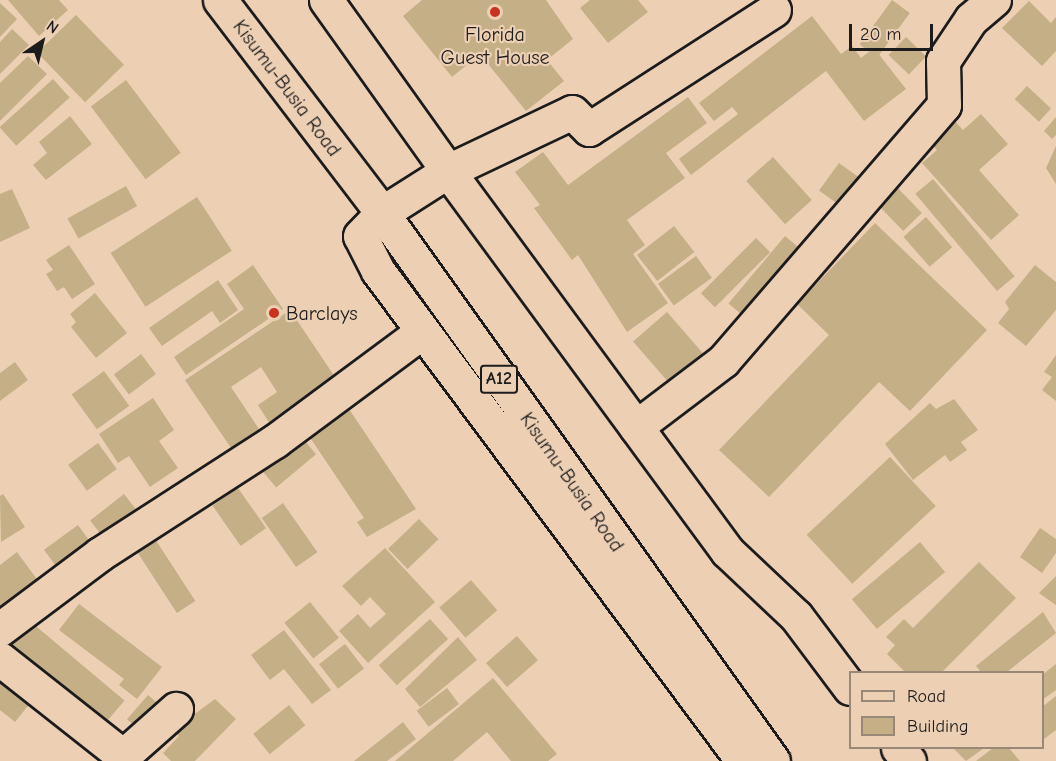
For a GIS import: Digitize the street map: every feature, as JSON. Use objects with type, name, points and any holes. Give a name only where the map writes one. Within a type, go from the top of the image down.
[{"type":"main road","name":"Kisumu-Busia Road","points":[[220,0],[382,213],[773,761]]},
{"type":"main road","points":[[326,0],[448,171],[727,551],[796,616],[849,687]]},
{"type":"main road","points":[[636,427],[723,362],[944,105],[943,61],[971,19],[994,0]]},
{"type":"main road","points":[[742,761],[422,332],[360,236],[382,213],[448,171],[572,112],[589,129],[774,10]]},
{"type":"main road","points":[[0,629],[100,554],[275,441],[422,332]]},
{"type":"main road","points":[[0,659],[123,756],[176,709]]},
{"type":"main road","points":[[900,749],[909,761]]},
{"type":"building","points":[[8,0],[59,0],[68,10],[39,36]]},
{"type":"building","points":[[422,0],[546,0],[573,39],[547,60],[564,81],[526,111],[480,54],[452,77],[403,16]]},
{"type":"building","points":[[590,0],[638,0],[648,12],[608,43],[580,8]]},
{"type":"building","points":[[892,0],[910,13],[877,57],[860,44]]},
{"type":"building","points":[[1029,1],[1051,23],[1056,17],[1056,51],[1042,66],[1002,28]]},
{"type":"building","points":[[0,3],[17,19],[0,37]]},
{"type":"building","points":[[76,15],[124,65],[85,102],[37,53]]},
{"type":"building","points":[[812,16],[841,54],[852,46],[861,58],[874,48],[906,89],[864,121],[826,71],[691,175],[679,159],[738,114],[732,107],[714,121],[699,103]]},
{"type":"building","points":[[12,29],[29,45],[0,74],[0,42]]},
{"type":"building","points":[[906,37],[926,56],[909,74],[889,55]]},
{"type":"building","points":[[28,56],[47,74],[0,121],[0,83]]},
{"type":"building","points":[[53,79],[70,98],[16,146],[0,127]]},
{"type":"building","points":[[126,80],[181,153],[146,179],[91,106]]},
{"type":"building","points":[[1027,86],[1051,109],[1039,122],[1015,99]]},
{"type":"building","points":[[688,97],[707,123],[666,153],[685,178],[627,220],[645,245],[633,254],[668,303],[627,332],[578,255],[572,260],[534,208],[540,205],[515,172],[543,152],[568,185]]},
{"type":"building","points":[[981,114],[1008,144],[979,170],[1019,215],[991,240],[922,163],[937,150],[928,141],[953,119],[963,130]]},
{"type":"building","points":[[70,116],[92,144],[46,180],[33,165],[47,153],[39,142]]},
{"type":"building","points":[[1056,117],[1056,135],[1052,139],[1044,131]]},
{"type":"building","points":[[1056,146],[1056,184],[1046,168]]},
{"type":"building","points":[[773,157],[812,200],[785,224],[746,181]]},
{"type":"building","points":[[839,163],[858,177],[838,205],[819,191]]},
{"type":"building","points":[[933,179],[1015,276],[997,291],[915,194]]},
{"type":"building","points":[[892,182],[922,213],[903,231],[873,200]]},
{"type":"building","points":[[126,186],[137,206],[79,239],[67,218]]},
{"type":"building","points":[[12,189],[30,228],[0,242],[0,194]]},
{"type":"building","points":[[197,197],[232,251],[145,307],[111,253]]},
{"type":"building","points":[[926,217],[952,247],[930,267],[903,237]]},
{"type":"building","points":[[875,223],[987,330],[910,411],[879,382],[769,497],[719,450],[829,335],[797,304]]},
{"type":"building","points":[[674,226],[694,252],[657,281],[637,255]]},
{"type":"building","points":[[785,236],[804,252],[748,319],[728,303]]},
{"type":"building","points":[[756,238],[770,252],[715,307],[701,293]]},
{"type":"building","points":[[69,245],[95,284],[72,299],[64,287],[57,291],[46,274],[53,270],[46,260]]},
{"type":"building","points":[[696,256],[712,278],[674,305],[658,284]]},
{"type":"building","points":[[253,265],[283,309],[186,375],[174,357],[244,309],[227,284]]},
{"type":"building","points":[[1035,265],[1056,282],[1056,310],[1026,346],[998,323],[1009,309],[1005,302]]},
{"type":"building","points":[[218,280],[238,310],[220,323],[212,311],[162,346],[149,328]]},
{"type":"building","points":[[95,293],[127,333],[96,358],[71,327],[76,322],[70,314]]},
{"type":"building","points":[[290,310],[337,380],[270,424],[258,405],[277,392],[261,367],[231,387],[259,429],[231,448],[185,380]]},
{"type":"building","points":[[667,312],[709,360],[675,390],[633,342]]},
{"type":"building","points":[[141,354],[156,374],[129,394],[114,374]]},
{"type":"building","points":[[1056,355],[1056,401],[1042,390],[1052,377],[1044,372]]},
{"type":"building","points":[[15,362],[28,380],[0,401],[0,373]]},
{"type":"building","points":[[104,371],[129,406],[97,429],[72,395]]},
{"type":"building","points":[[153,398],[174,430],[159,441],[178,468],[150,487],[129,456],[118,463],[99,434]]},
{"type":"building","points":[[954,399],[978,430],[961,442],[967,450],[950,462],[945,455],[913,480],[885,444],[930,403],[936,409]]},
{"type":"building","points":[[349,409],[416,509],[367,537],[357,522],[364,518],[309,436]]},
{"type":"building","points":[[300,435],[316,454],[276,488],[260,468]]},
{"type":"building","points":[[98,443],[117,469],[87,491],[68,465]]},
{"type":"building","points":[[890,457],[936,506],[852,584],[807,535]]},
{"type":"building","points":[[238,488],[266,528],[241,546],[213,506]]},
{"type":"building","points":[[3,494],[25,527],[1,542],[0,496]]},
{"type":"building","points":[[124,494],[139,513],[105,539],[90,520]]},
{"type":"building","points":[[283,503],[317,552],[296,567],[262,518]]},
{"type":"building","points":[[419,519],[438,539],[408,569],[388,549]]},
{"type":"building","points":[[78,525],[91,543],[57,567],[44,550]]},
{"type":"building","points":[[1040,528],[1056,539],[1056,553],[1042,573],[1020,557]]},
{"type":"building","points":[[155,539],[195,601],[177,613],[137,551]]},
{"type":"building","points":[[920,542],[945,572],[877,629],[852,599]]},
{"type":"building","points":[[385,548],[435,602],[368,663],[339,631],[358,614],[370,628],[386,614],[370,597],[361,606],[342,586]]},
{"type":"building","points":[[17,552],[39,582],[0,611],[0,565]]},
{"type":"building","points":[[979,562],[1016,598],[943,671],[904,671],[887,654],[895,645],[886,637],[904,619],[913,628]]},
{"type":"building","points":[[1056,576],[1056,605],[1039,593]]},
{"type":"building","points":[[471,580],[497,610],[466,638],[439,608]]},
{"type":"building","points":[[310,602],[339,638],[313,659],[284,623]]},
{"type":"building","points":[[79,604],[162,667],[137,699],[119,685],[124,679],[59,630]]},
{"type":"building","points":[[1043,612],[1056,633],[1008,671],[980,671],[976,666]]},
{"type":"building","points":[[430,619],[448,639],[397,685],[379,665]]},
{"type":"building","points":[[31,622],[124,700],[102,727],[9,649]]},
{"type":"building","points":[[284,630],[331,690],[312,704],[284,669],[270,680],[251,655]]},
{"type":"building","points":[[517,636],[538,660],[507,687],[486,663]]},
{"type":"building","points":[[458,637],[477,660],[420,707],[405,689]]},
{"type":"building","points":[[345,644],[364,668],[338,689],[319,664]]},
{"type":"building","points":[[1056,664],[1056,690],[1044,699],[1044,673]]},
{"type":"building","points":[[0,668],[35,697],[15,722],[0,710]]},
{"type":"building","points":[[493,678],[557,754],[548,761],[511,761],[487,732],[453,761],[395,761]]},
{"type":"building","points":[[447,688],[459,704],[429,727],[417,711]]},
{"type":"building","points":[[148,695],[164,709],[143,733],[127,719]]},
{"type":"building","points":[[1056,696],[1056,730],[1044,739],[1044,705]]},
{"type":"building","points":[[215,699],[236,719],[195,761],[171,761],[163,753],[179,736],[173,730]]},
{"type":"building","points":[[289,705],[305,725],[270,754],[253,734]]},
{"type":"building","points":[[403,722],[416,739],[387,761],[354,761]]},
{"type":"building","points":[[954,749],[983,749],[966,761]]},
{"type":"building","points":[[992,749],[1010,749],[1020,761],[976,761]]},
{"type":"place","name":"Florida Guest House","points":[[495,12]]},
{"type":"place","name":"Barclays","points":[[274,313]]}]
